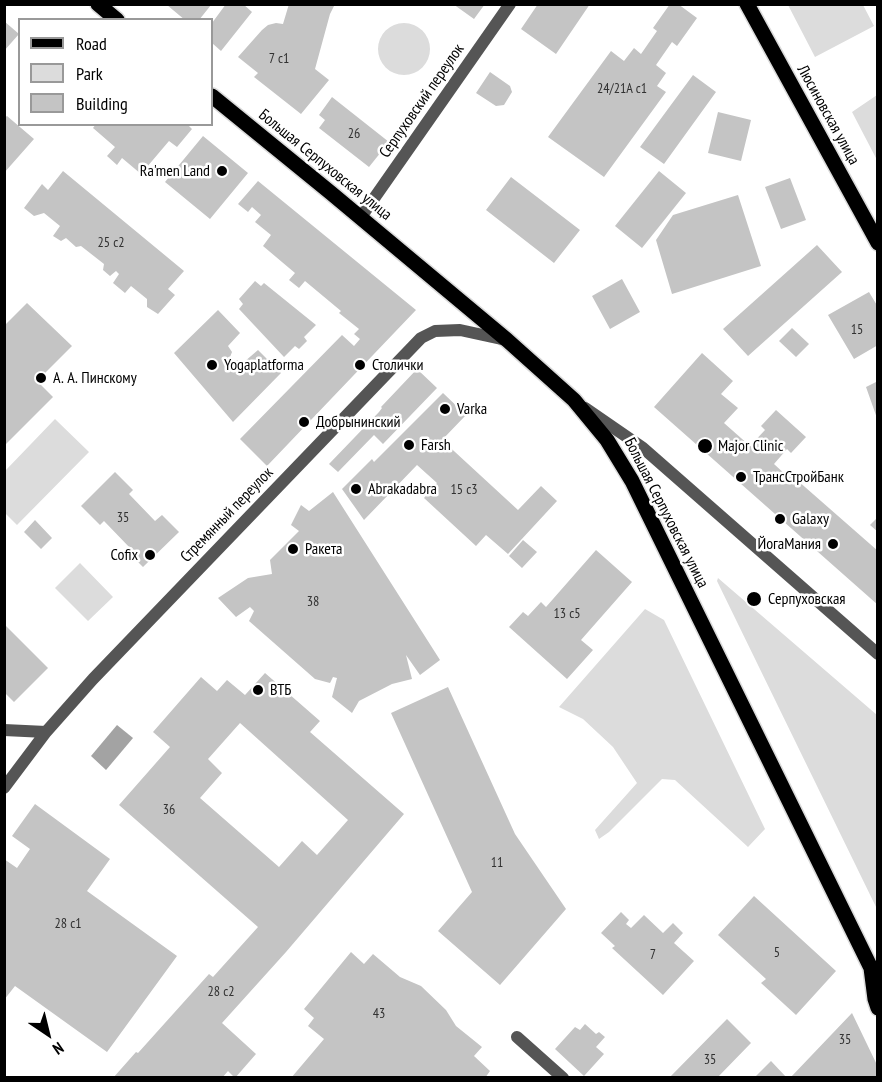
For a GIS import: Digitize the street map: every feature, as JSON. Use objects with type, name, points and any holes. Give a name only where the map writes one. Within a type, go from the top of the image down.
[{"type":"main road","points":[[98,4],[115,18]]},
{"type":"main road","name":"Люсиновская улица","points":[[747,4],[878,243]]},
{"type":"main road","name":"Большая Серпуховская улица","points":[[213,97],[507,340],[574,400],[607,440],[632,481],[874,972],[875,999],[878,1008]]},
{"type":"street","name":"Серпуховский переулок","points":[[361,217],[510,4]]},
{"type":"street","name":"Стремянный переулок","points":[[4,788],[46,732],[93,679],[421,338],[435,331],[460,330],[507,340]]},
{"type":"street","points":[[574,400],[643,448],[878,654]]},
{"type":"street","points":[[4,730],[46,732]]},
{"type":"street","points":[[517,1037],[563,1077]]},
{"type":"green space","points":[[788,5],[863,5],[874,26],[815,57]]},
{"type":"green space","points":[[404,23],[414,25],[422,31],[428,39],[430,49],[428,59],[422,67],[414,73],[404,75],[394,73],[386,67],[380,59],[378,49],[380,39],[386,31],[394,25]]},
{"type":"green space","points":[[877,95],[877,160],[852,112]]},
{"type":"green space","points":[[55,419],[89,452],[17,525],[5,513],[5,471]]},
{"type":"green space","points":[[80,563],[113,597],[88,621],[55,588]]},
{"type":"green space","points":[[718,578],[877,715],[877,909],[717,581]]},
{"type":"green space","points":[[645,609],[664,620],[765,829],[748,847],[675,780],[662,779],[609,832],[599,839],[595,830],[637,783],[613,747],[583,719],[559,707]]},
{"type":"shaded area","points":[[117,725],[133,738],[106,770],[91,756]]},
{"type":"building","points":[[226,4],[243,4],[252,12],[221,51],[213,44],[213,22]]},
{"type":"building","points":[[289,4],[335,4],[330,14],[315,69],[329,80],[301,114],[254,77],[258,73],[238,57],[268,25],[283,24]]},
{"type":"building","points":[[453,4],[485,4],[474,19]]},
{"type":"building","points":[[538,4],[590,4],[556,54],[521,29]]},
{"type":"building","points":[[670,4],[678,4],[697,18],[677,46],[672,42],[656,65],[666,73],[657,86],[666,92],[604,177],[548,137],[611,51],[624,61],[634,48],[641,54],[657,31],[653,28]]},
{"type":"building","points":[[167,5],[211,5],[201,18],[183,18]]},
{"type":"building","points":[[4,21],[18,35],[4,51]]},
{"type":"building","points":[[490,72],[510,86],[512,92],[504,105],[496,106],[476,93]]},
{"type":"building","points":[[693,75],[716,92],[664,164],[640,147]]},
{"type":"building","points":[[332,97],[389,142],[369,167],[319,128],[325,120],[319,115]]},
{"type":"building","points":[[718,112],[751,120],[741,161],[708,153]]},
{"type":"building","points":[[7,116],[34,139],[4,173],[4,118]]},
{"type":"building","points":[[94,126],[189,126],[192,129],[177,147],[169,141],[141,174],[122,158],[117,165],[107,156],[115,147],[93,128]]},
{"type":"building","points":[[203,136],[248,173],[210,219],[165,182]]},
{"type":"building","points":[[63,171],[184,271],[168,289],[175,295],[158,314],[147,307],[147,299],[131,286],[125,293],[113,283],[119,274],[116,271],[110,276],[103,270],[104,264],[81,246],[76,247],[66,238],[61,241],[53,236],[60,226],[44,213],[34,216],[24,208],[42,184],[48,190]]},
{"type":"building","points":[[659,171],[686,193],[642,248],[615,226]]},
{"type":"building","points":[[511,177],[580,230],[554,263],[486,210]]},
{"type":"building","points":[[790,178],[806,220],[781,229],[765,187]]},
{"type":"building","points":[[258,181],[416,310],[267,466],[240,439],[342,335],[354,346],[360,339],[354,334],[359,329],[339,313],[341,311],[305,281],[299,288],[289,280],[295,273],[263,246],[271,235],[255,222],[261,215],[252,207],[248,212],[238,204]]},
{"type":"building","points":[[738,195],[761,266],[672,294],[656,240],[673,215]]},
{"type":"building","points":[[817,245],[842,272],[748,356],[723,329]]},
{"type":"building","points":[[622,279],[640,312],[610,329],[592,296]]},
{"type":"building","points":[[255,281],[261,286],[264,283],[316,325],[304,337],[307,341],[299,349],[295,346],[284,357],[239,309],[243,304],[239,299]]},
{"type":"building","points":[[869,292],[878,307],[878,345],[854,359],[828,315]]},
{"type":"building","points":[[27,303],[72,346],[37,381],[53,397],[4,446],[4,326]]},
{"type":"building","points":[[218,310],[240,333],[228,346],[232,352],[231,361],[244,362],[258,350],[281,373],[233,422],[174,353]]},
{"type":"building","points":[[792,328],[809,344],[796,357],[779,341]]},
{"type":"building","points":[[702,353],[733,381],[721,394],[738,408],[724,423],[750,446],[765,430],[761,426],[776,410],[806,437],[791,453],[787,449],[774,464],[787,476],[789,473],[878,551],[878,605],[654,407]]},
{"type":"building","points":[[417,369],[437,388],[383,444],[374,435],[338,472],[329,464]]},
{"type":"building","points":[[878,381],[878,421],[866,387]]},
{"type":"building","points":[[443,393],[466,415],[442,440],[518,510],[541,486],[557,501],[508,554],[486,535],[476,546],[424,498],[437,483],[417,465],[364,520],[342,489],[372,459],[374,462]]},
{"type":"building","points":[[115,472],[133,490],[129,494],[155,521],[162,515],[179,532],[143,567],[128,552],[131,549],[104,521],[100,525],[81,506]]},
{"type":"building","points":[[333,492],[440,660],[420,675],[406,655],[412,679],[392,684],[359,701],[352,713],[332,697],[337,678],[333,677],[330,683],[315,679],[249,621],[254,611],[250,607],[236,617],[218,598],[248,578],[272,574],[270,560],[299,531],[291,525],[301,505],[309,511]]},
{"type":"building","points":[[878,517],[878,532],[870,525]]},
{"type":"building","points":[[35,520],[52,538],[41,549],[24,532]]},
{"type":"building","points":[[523,540],[537,552],[522,568],[509,556]]},
{"type":"building","points":[[596,550],[632,582],[581,640],[593,650],[567,679],[509,627],[523,612],[528,616],[541,602],[546,607]]},
{"type":"building","points":[[4,624],[48,668],[14,702],[4,692]]},
{"type":"building","points":[[265,673],[320,721],[310,732],[404,814],[222,1023],[256,1054],[235,1078],[228,1071],[222,1078],[113,1078],[209,974],[213,977],[258,927],[119,805],[170,747],[153,732],[201,677],[217,691],[227,680],[245,695]],"holes":[[[240,723],[348,820],[317,855],[302,841],[279,867],[200,798],[222,773],[208,759]]]},
{"type":"building","points":[[448,687],[515,834],[566,909],[500,985],[438,931],[472,892],[391,713]]},
{"type":"building","points":[[35,804],[110,859],[87,891],[177,956],[107,1052],[15,986],[4,1000],[4,859],[17,868],[30,849],[12,836]]},
{"type":"building","points":[[754,896],[836,971],[796,1015],[761,983],[766,979],[718,935]]},
{"type":"building","points":[[621,912],[629,920],[626,924],[631,928],[644,915],[663,933],[673,923],[683,933],[674,943],[694,961],[663,995],[612,948],[615,946],[601,933]]},
{"type":"building","points":[[351,952],[364,964],[373,954],[400,977],[421,986],[446,1010],[456,1026],[482,1047],[474,1056],[490,1071],[485,1078],[291,1078],[324,1039],[308,1026],[314,1018],[304,1009]]},
{"type":"building","points":[[852,1013],[878,1067],[878,1078],[790,1078]]},
{"type":"building","points":[[727,1019],[751,1043],[717,1078],[669,1078]]},
{"type":"building","points":[[585,1024],[596,1034],[599,1032],[605,1037],[596,1047],[604,1054],[584,1076],[555,1049],[575,1027],[580,1030]]},
{"type":"building","points":[[771,1061],[787,1078],[754,1078]]},
{"type":"place","name":"Ra'men Land","points":[[222,171]]},
{"type":"place","name":"Yogaplatforma","points":[[212,365]]},
{"type":"place","name":"Столички","points":[[360,365]]},
{"type":"place","name":"А. А. Пинскому","points":[[41,378]]},
{"type":"place","name":"Varka","points":[[445,409]]},
{"type":"place","name":"Добрынинский","points":[[304,422]]},
{"type":"place","name":"Farsh","points":[[409,445]]},
{"type":"place","name":"Major Clinic","points":[[705,446]]},
{"type":"place","name":"ТрансСтройБанк","points":[[741,477]]},
{"type":"place","name":"Abrakadabra","points":[[356,489]]},
{"type":"place","name":"Galaxy","points":[[780,519]]},
{"type":"place","name":"ЙогаМания","points":[[833,544]]},
{"type":"place","name":"Ракета","points":[[293,549]]},
{"type":"place","name":"Cofix","points":[[150,555]]},
{"type":"place","name":"Серпуховская","points":[[754,599]]},
{"type":"place","name":"ВТБ","points":[[258,690]]}]
